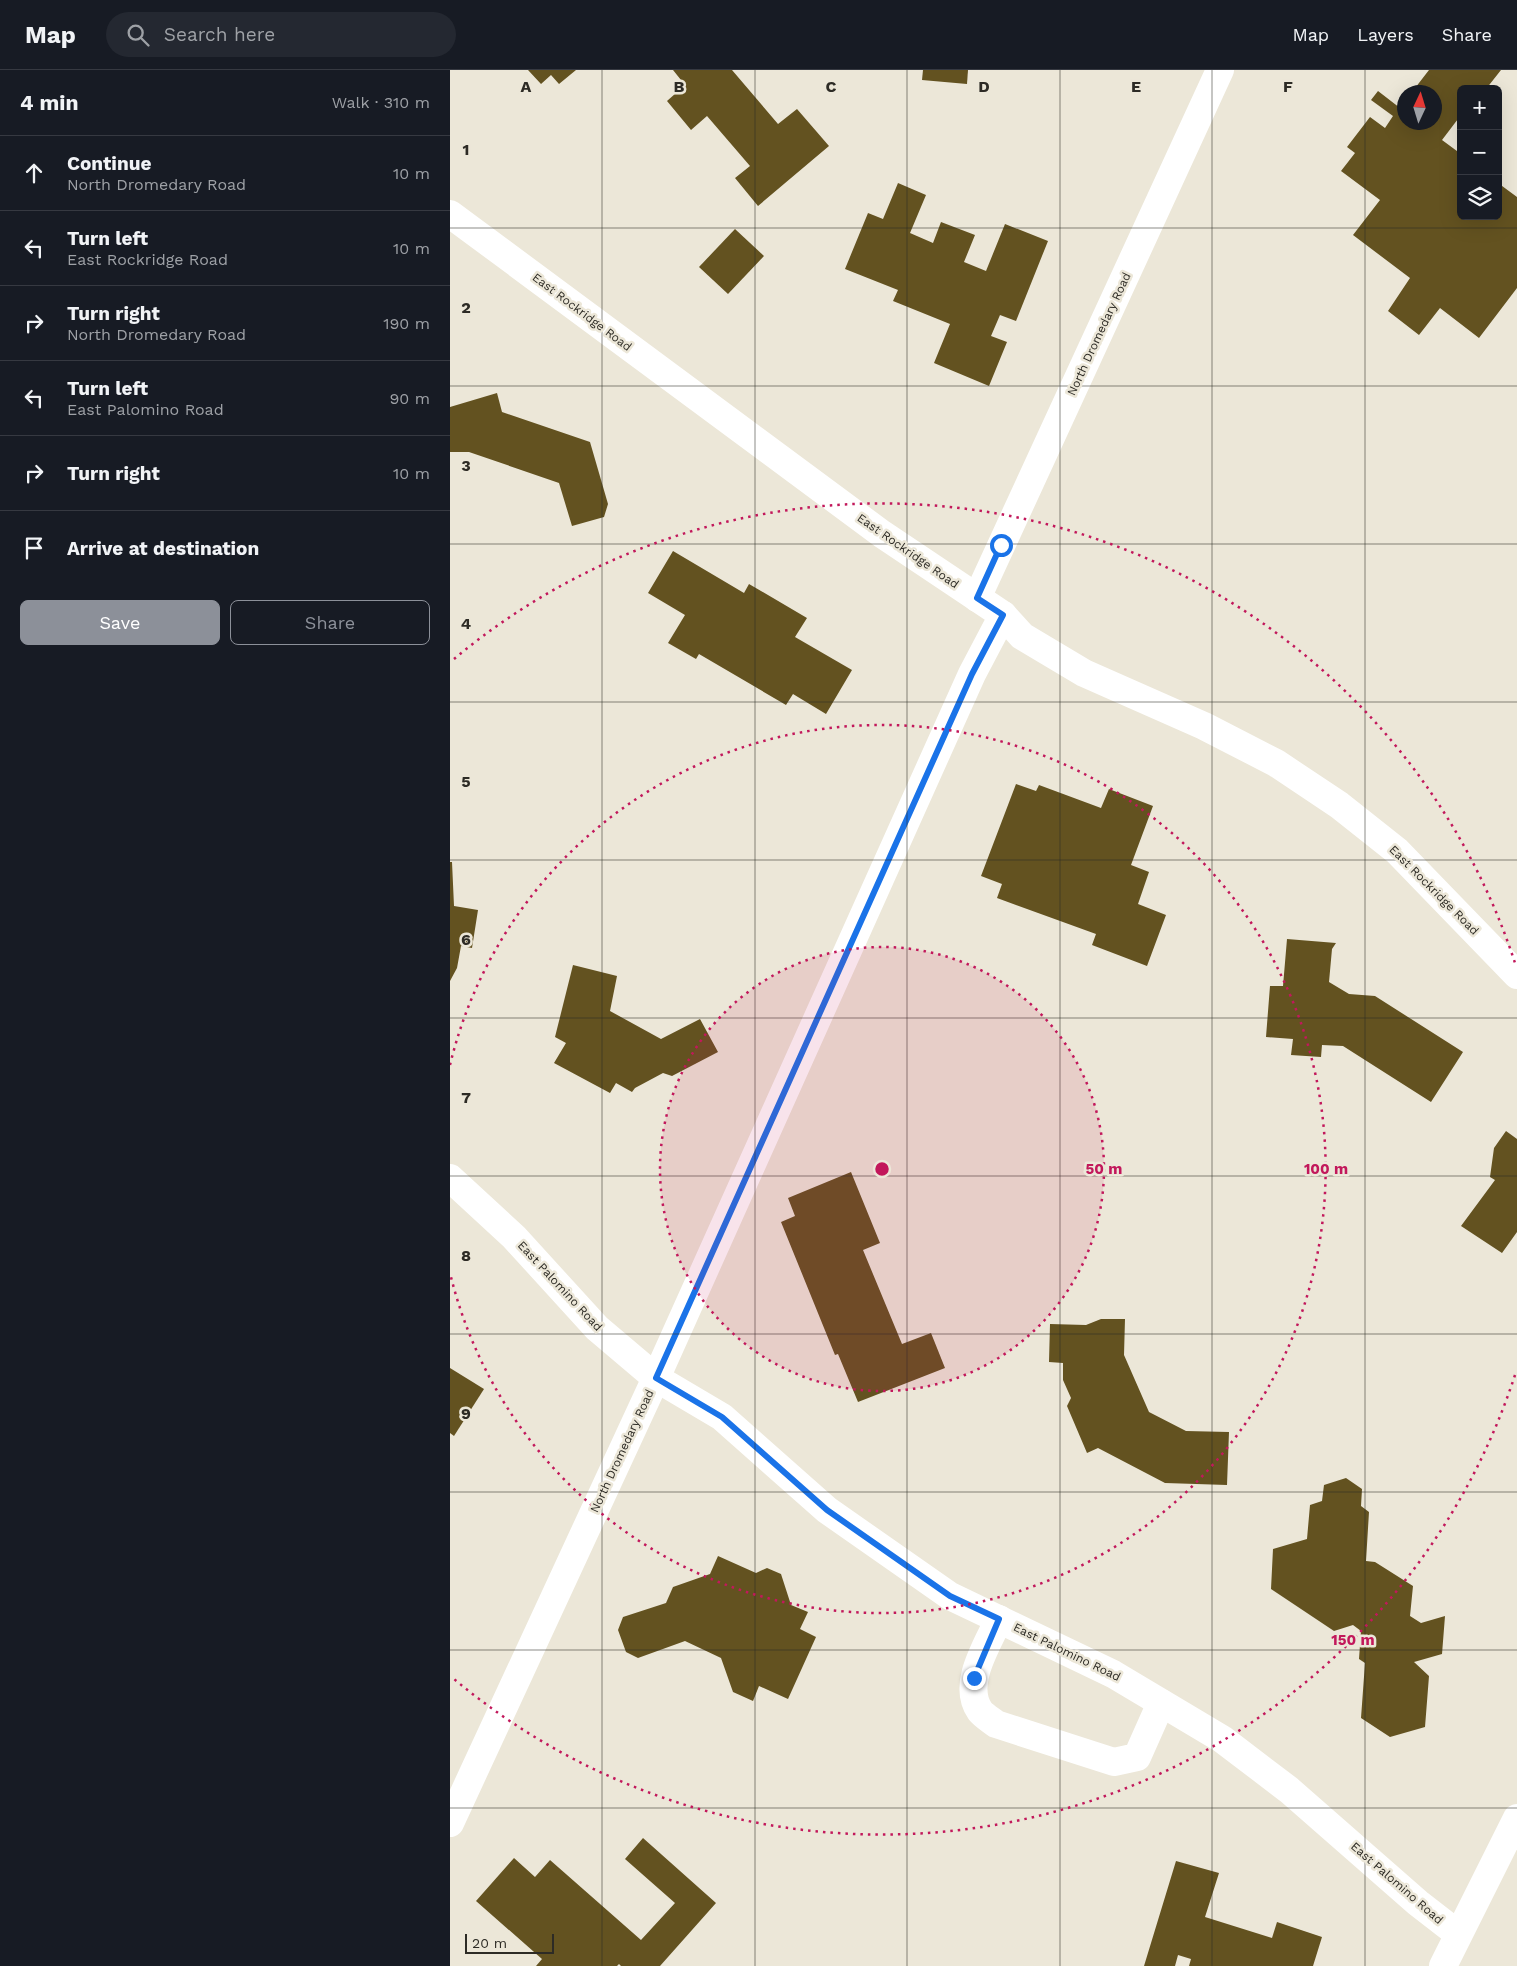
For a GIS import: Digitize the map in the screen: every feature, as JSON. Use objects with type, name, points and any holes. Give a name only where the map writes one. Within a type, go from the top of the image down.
[{"type":"street","name":"North Dromedary Road","points":[[977,598],[1220,70]]},
{"type":"street","name":"East Rockridge Road","points":[[450,214],[882,534],[1003,615],[1022,636],[1084,673],[1204,726],[1252,750],[1276,763],[1339,805],[1397,851],[1517,975]]},
{"type":"street","name":"North Dromedary Road","points":[[450,1822],[656,1378],[972,674],[1003,615]]},
{"type":"street","name":"East Palomino Road","points":[[450,1178],[514,1237],[596,1328],[656,1378],[722,1417],[836,1516],[950,1596],[1113,1674],[1222,1739],[1289,1790],[1418,1903],[1458,1934]]},
{"type":"street","points":[[999,1619],[974,1678],[974,1694],[980,1711],[996,1724],[1114,1762],[1137,1757],[1161,1703]]},
{"type":"street","points":[[1443,1966],[1517,1818]]},
{"type":"building","points":[[528,70],[576,70],[559,84],[551,75],[541,84]]},
{"type":"building","points":[[673,70],[732,70],[778,124],[797,109],[829,146],[758,206],[735,178],[750,166],[707,116],[691,130],[667,101],[685,85]]},
{"type":"building","points":[[923,70],[968,70],[967,84],[922,80]]},
{"type":"building","points":[[1429,70],[1501,70],[1489,85],[1457,85],[1457,120],[1442,140],[1457,151],[1457,220],[1502,220],[1502,186],[1517,197],[1517,288],[1479,338],[1440,308],[1419,335],[1388,311],[1410,278],[1353,235],[1380,200],[1341,171],[1355,153],[1347,147],[1370,117],[1385,128],[1393,116],[1371,100],[1378,91],[1397,106],[1397,130],[1442,130],[1442,85],[1417,85]]},
{"type":"building","points":[[898,183],[926,195],[910,233],[933,243],[941,222],[975,235],[964,262],[986,271],[1005,224],[1048,241],[1016,321],[1000,315],[991,336],[1007,342],[989,386],[934,363],[950,324],[893,301],[898,290],[845,269],[868,213],[883,219]]},
{"type":"building","points":[[735,229],[764,256],[728,294],[699,267]]},
{"type":"building","points":[[497,393],[502,412],[590,442],[608,504],[604,517],[572,526],[559,483],[469,452],[450,452],[450,407]]},
{"type":"building","points":[[673,551],[744,593],[749,584],[807,618],[795,637],[852,670],[826,714],[793,694],[786,705],[699,654],[696,659],[668,643],[685,615],[648,593]]},
{"type":"building","points":[[1016,784],[1036,791],[1039,785],[1101,808],[1109,789],[1153,806],[1131,865],[1149,872],[1138,904],[1166,915],[1147,966],[1092,945],[1096,934],[997,898],[1002,884],[981,876]]},
{"type":"building","points":[[450,862],[452,862],[454,906],[478,910],[472,948],[461,946],[457,968],[450,981]]},
{"type":"building","points":[[1287,939],[1336,943],[1332,949],[1329,982],[1349,994],[1375,996],[1463,1052],[1431,1102],[1343,1046],[1322,1045],[1321,1057],[1291,1055],[1293,1039],[1266,1037],[1270,986],[1283,986]]},
{"type":"building","points":[[573,965],[617,976],[610,1011],[661,1039],[700,1019],[718,1052],[672,1076],[663,1073],[635,1088],[632,1092],[616,1083],[610,1093],[554,1063],[566,1043],[555,1037]]},
{"type":"building","points":[[1506,1131],[1517,1139],[1517,1232],[1502,1253],[1461,1226],[1495,1180],[1490,1177],[1494,1148]]},
{"type":"building","points":[[851,1172],[880,1243],[863,1250],[902,1344],[931,1333],[945,1368],[858,1402],[838,1354],[835,1355],[781,1222],[795,1216],[788,1198]]},
{"type":"building","points":[[1101,1319],[1125,1319],[1124,1355],[1149,1412],[1186,1431],[1229,1432],[1227,1485],[1165,1483],[1098,1448],[1087,1453],[1067,1406],[1071,1398],[1063,1380],[1063,1363],[1049,1362],[1050,1324],[1086,1325]]},
{"type":"building","points":[[450,1368],[484,1389],[454,1436],[450,1433]]},
{"type":"building","points":[[1346,1478],[1362,1489],[1361,1506],[1369,1512],[1366,1561],[1375,1562],[1413,1586],[1410,1616],[1421,1623],[1445,1616],[1442,1654],[1414,1662],[1429,1676],[1425,1727],[1390,1737],[1361,1718],[1365,1663],[1359,1659],[1361,1631],[1353,1625],[1334,1631],[1271,1589],[1273,1549],[1307,1539],[1310,1505],[1322,1501],[1324,1485]]},
{"type":"building","points":[[718,1556],[756,1573],[767,1568],[781,1574],[791,1605],[808,1612],[800,1629],[816,1637],[788,1699],[759,1686],[753,1701],[733,1692],[721,1658],[685,1641],[638,1658],[626,1652],[618,1630],[623,1617],[666,1603],[673,1587],[710,1574]]},
{"type":"building","points":[[643,1838],[716,1903],[660,1966],[621,1966],[619,1964],[617,1966],[536,1966],[542,1959],[476,1901],[514,1858],[535,1877],[550,1860],[641,1940],[675,1903],[625,1859]]},
{"type":"building","points":[[1176,1861],[1219,1873],[1205,1917],[1272,1938],[1277,1922],[1322,1937],[1313,1966],[1189,1966],[1191,1959],[1178,1955],[1175,1966],[1144,1966]]},
{"type":"route","points":[[974,1678],[999,1619],[950,1596],[827,1510],[722,1417],[656,1378],[972,674],[1003,615],[977,598],[1001,545]]}]
